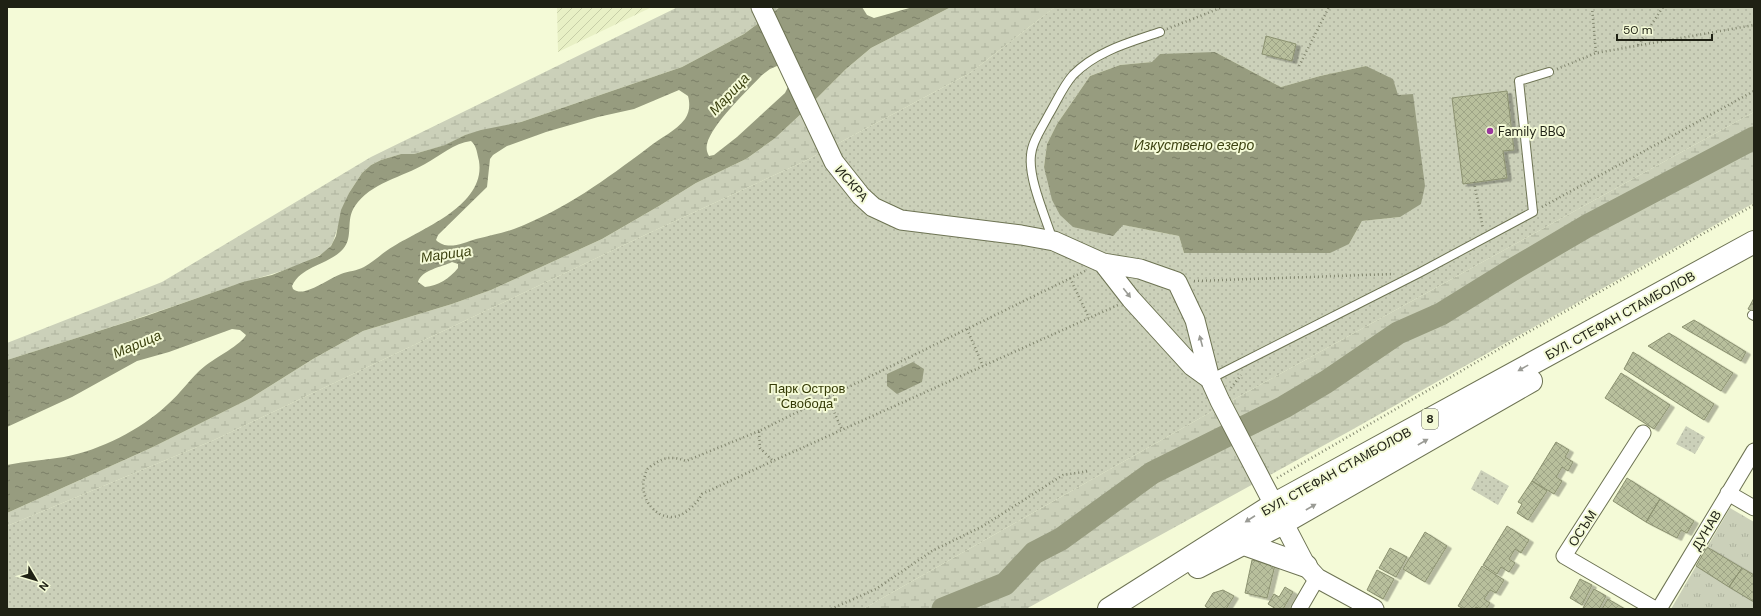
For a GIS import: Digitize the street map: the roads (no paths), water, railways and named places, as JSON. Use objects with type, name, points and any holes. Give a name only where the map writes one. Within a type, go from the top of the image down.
[{"type":"main road","name":"БУЛ. СТЕФАН СТАМБОЛОВ","points":[[1111,608],[1273,505],[1754,242]]},
{"type":"main road","name":"БУЛ. СТЕФАН СТАМБОЛОВ","points":[[1111,608],[1244,544],[1273,505],[1754,253]]},
{"type":"main road","points":[[1244,544],[1312,572]]},
{"type":"street","name":"ИСКРА","points":[[761,7],[834,162],[861,196],[873,207],[902,220],[1021,235],[1054,241],[1103,263]]},
{"type":"street","points":[[1103,263],[1131,299],[1192,366],[1210,379]]},
{"type":"street","points":[[1103,263],[1140,269],[1177,282],[1195,320],[1210,379],[1220,401],[1273,505],[1312,572],[1374,609]]},
{"type":"street","name":"ОСЪМ","points":[[1643,433],[1564,556],[1655,609]]},
{"type":"street","name":"ДУНАВ","points":[[1658,609],[1754,451]]},
{"type":"street","points":[[1728,493],[1754,508]]},
{"type":"street","points":[[1299,609],[1312,572]]},
{"type":"lane","points":[[1054,241],[1039,199],[1032,171],[1031,155],[1035,140],[1073,75],[1089,61],[1115,48],[1160,32]]},
{"type":"lane","points":[[1210,379],[1419,273],[1533,212],[1520,82],[1549,72]]},
{"type":"water","name":"Марица","points":[[780,7],[862,7],[867,15],[874,18],[913,7],[951,7],[871,48],[846,69],[774,139],[746,159],[696,183],[602,239],[491,290],[452,304],[363,331],[313,359],[251,398],[153,447],[7,513],[7,465],[78,454],[106,444],[132,431],[145,423],[172,400],[200,370],[239,343],[246,335],[240,330],[232,329],[169,352],[137,361],[72,397],[7,427],[7,360],[146,316],[243,282],[272,275],[319,256],[331,246],[336,236],[341,210],[349,193],[362,173],[371,165],[381,160],[401,154],[414,154],[445,145],[465,135],[481,130],[521,122],[682,67],[744,34]],"holes":[[[780,66],[789,85],[785,93],[737,137],[714,155],[709,156],[707,144],[716,127],[739,99],[762,75],[770,69]],[[679,90],[688,96],[689,99],[688,113],[685,119],[677,127],[617,171],[568,203],[533,221],[505,232],[450,246],[436,240],[438,235],[487,187],[490,159],[493,155],[507,146],[546,132],[598,117],[634,109]],[[471,141],[476,148],[479,161],[479,177],[473,190],[463,202],[435,223],[390,248],[364,267],[341,274],[310,290],[300,292],[293,289],[292,286],[296,279],[302,274],[309,269],[331,259],[343,249],[348,239],[352,211],[361,198],[387,181],[416,169],[453,147]],[[452,262],[458,264],[458,268],[443,281],[435,285],[425,287],[418,282],[423,275],[432,269]]]},
{"type":"water","name":"Изкуствено езеро","points":[[1215,52],[1281,87],[1320,76],[1366,66],[1393,79],[1398,95],[1413,94],[1425,186],[1421,204],[1400,217],[1362,221],[1349,244],[1330,253],[1184,253],[1179,236],[1123,225],[1113,236],[1073,227],[1060,215],[1052,200],[1044,167],[1047,144],[1057,124],[1090,76],[1120,65],[1152,62],[1160,54]]},
{"type":"water","points":[[913,362],[924,369],[922,382],[897,394],[887,386],[887,374]]},
{"type":"waterway","points":[[943,609],[1005,584],[1034,553],[1061,539],[1152,473],[1284,407],[1326,382],[1398,333],[1441,314],[1587,226],[1754,138]]},
{"type":"place","name":"Family BBQ","points":[[1490,131]]},
{"type":"park label","name":"Парк Остров \"Свобода\"","points":[[807,396]]}]
